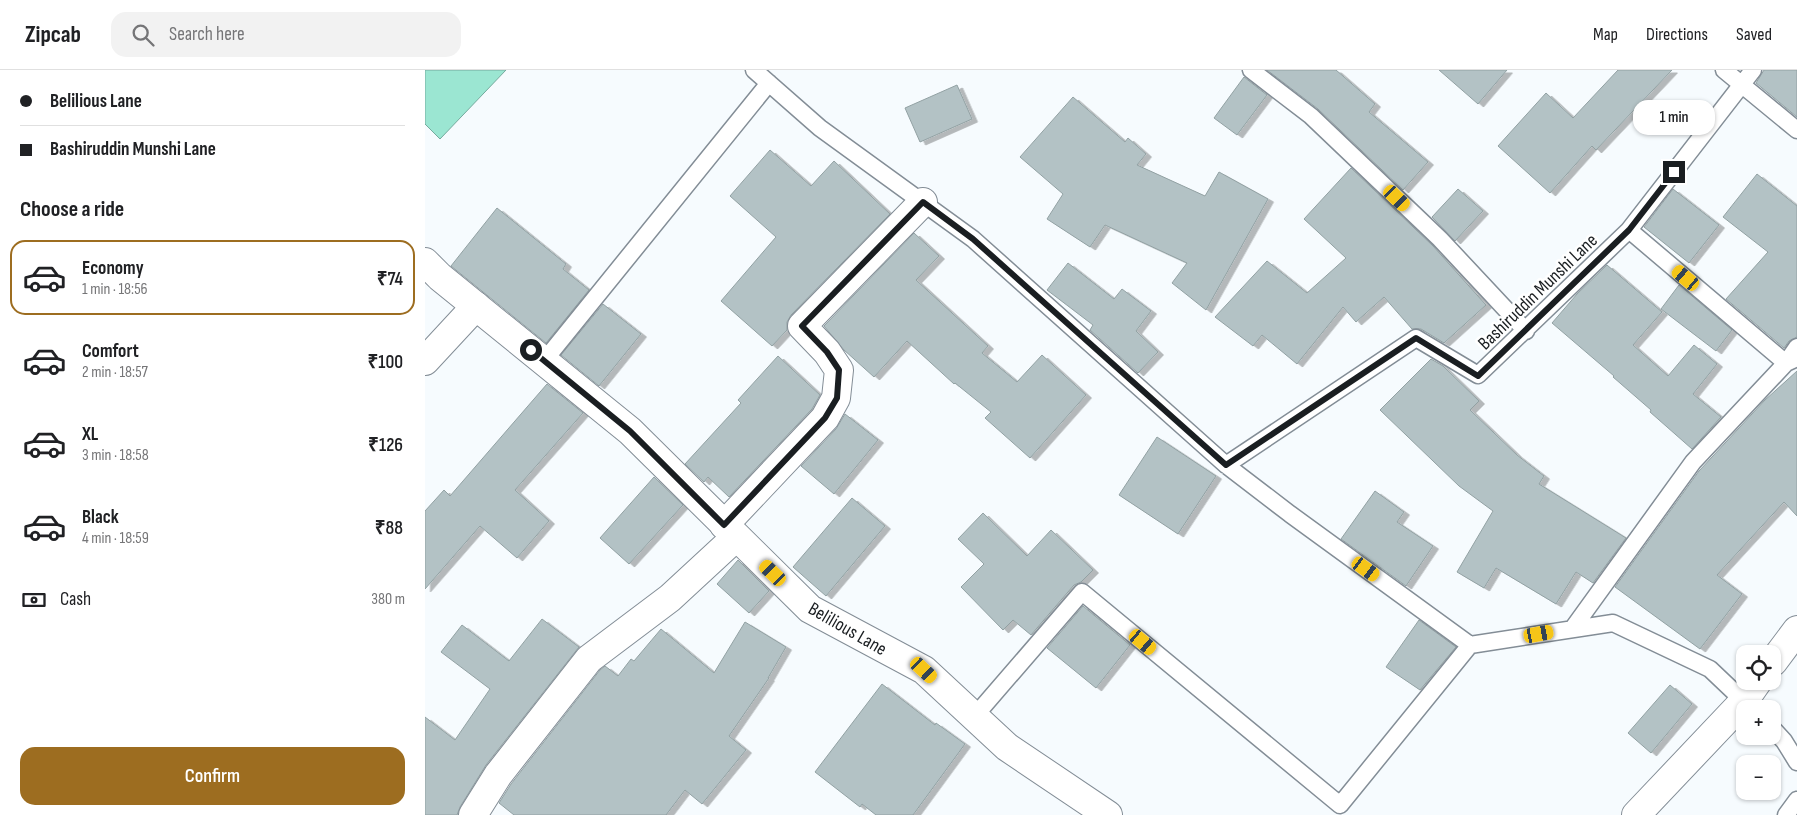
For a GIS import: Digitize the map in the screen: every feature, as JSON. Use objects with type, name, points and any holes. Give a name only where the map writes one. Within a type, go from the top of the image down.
[{"type":"street","points":[[473,815],[498,775],[589,659],[670,598],[730,531],[825,418],[837,398],[839,370],[827,352],[802,326],[923,202]]},
{"type":"street","name":"Belilious Lane","points":[[425,262],[439,277],[630,431],[810,609],[924,670],[1007,747],[1108,815]]},
{"type":"street","points":[[425,361],[476,306]]},
{"type":"street","points":[[1781,651],[1797,630]]},
{"type":"street","points":[[1636,815],[1751,697]]},
{"type":"lane","points":[[754,70],[821,128],[973,239],[1226,465],[1470,646]]},
{"type":"lane","points":[[1251,70],[1311,116],[1440,239],[1526,331]]},
{"type":"lane","points":[[1724,70],[1797,130]]},
{"type":"lane","name":"Bashiruddin Munshi Lane","points":[[1226,465],[1416,338],[1478,376],[1629,230],[1753,70]]},
{"type":"lane","points":[[544,362],[769,83]]},
{"type":"lane","points":[[1629,230],[1791,360]]},
{"type":"lane","points":[[1573,628],[1693,462],[1791,360],[1797,347]]},
{"type":"lane","points":[[974,717],[1082,592],[1340,805],[1470,646],[1613,623],[1710,669],[1751,697]]},
{"type":"lane","points":[[1781,738],[1797,762]]},
{"type":"lane","points":[[1786,815],[1797,800]]},
{"type":"shaded area","points":[[425,70],[506,70],[440,139],[425,124]]},
{"type":"building","points":[[1267,70],[1336,70],[1375,104],[1369,112],[1428,162],[1403,190],[1318,109]]},
{"type":"building","points":[[1439,70],[1507,70],[1478,104]]},
{"type":"building","points":[[1618,70],[1672,70],[1596,150],[1592,146],[1550,193],[1498,146],[1546,93],[1573,118]]},
{"type":"building","points":[[1764,70],[1797,70],[1797,117],[1756,83]]},
{"type":"building","points":[[1244,77],[1267,95],[1237,135],[1214,118]]},
{"type":"building","points":[[957,85],[972,119],[920,142],[905,108]]},
{"type":"building","points":[[1073,97],[1125,142],[1128,138],[1146,154],[1137,165],[1205,196],[1219,172],[1268,199],[1206,310],[1172,283],[1187,263],[1105,225],[1090,247],[1047,219],[1063,194],[1020,157]]},
{"type":"building","points":[[770,150],[811,186],[834,161],[890,214],[791,315],[787,322],[787,330],[772,346],[721,301],[776,237],[730,196]]},
{"type":"building","points":[[1351,168],[1433,246],[1486,305],[1444,343],[1421,329],[1412,329],[1384,297],[1356,322],[1343,307],[1297,364],[1262,335],[1253,346],[1215,317],[1267,261],[1307,293],[1346,258],[1304,219]]},
{"type":"building","points":[[1757,174],[1797,206],[1797,337],[1789,341],[1784,348],[1726,299],[1768,252],[1723,217]]},
{"type":"building","points":[[1458,189],[1483,211],[1455,241],[1432,217]]},
{"type":"building","points":[[1673,189],[1719,225],[1689,263],[1644,227]]},
{"type":"building","points":[[497,208],[566,264],[563,269],[589,290],[546,343],[451,266]]},
{"type":"building","points":[[914,233],[939,256],[916,280],[988,346],[982,353],[1017,382],[1042,355],[1086,395],[1030,458],[985,418],[991,412],[954,384],[907,341],[874,377],[844,350],[824,326]]},
{"type":"building","points":[[1068,263],[1114,299],[1122,289],[1151,311],[1136,331],[1158,352],[1138,373],[1090,330],[1093,325],[1047,290]]},
{"type":"building","points":[[1607,265],[1662,312],[1633,345],[1668,376],[1694,345],[1717,364],[1693,394],[1721,417],[1692,449],[1650,412],[1651,410],[1614,376],[1552,323],[1577,294]]},
{"type":"building","points":[[1679,285],[1732,330],[1716,351],[1661,309]]},
{"type":"building","points":[[603,304],[641,334],[599,386],[561,355]]},
{"type":"building","points":[[778,356],[820,395],[812,409],[729,497],[708,477],[704,482],[685,464],[741,403],[738,400]]},
{"type":"building","points":[[1431,359],[1443,366],[1479,401],[1470,410],[1517,455],[1544,476],[1539,484],[1626,538],[1593,583],[1576,572],[1556,604],[1496,568],[1484,588],[1457,572],[1493,511],[1459,486],[1380,410]]},
{"type":"building","points":[[1797,371],[1797,516],[1784,502],[1717,575],[1742,594],[1700,649],[1615,587],[1699,471],[1765,400]]},
{"type":"building","points":[[547,384],[583,413],[515,490],[549,521],[517,558],[480,526],[425,589],[425,511],[444,490],[450,496]]},
{"type":"building","points":[[845,414],[878,440],[834,494],[801,466],[836,429]]},
{"type":"building","points":[[1157,437],[1216,476],[1178,534],[1119,495]]},
{"type":"building","points":[[654,477],[683,505],[629,564],[600,538]]},
{"type":"building","points":[[1375,491],[1404,512],[1397,522],[1433,546],[1406,586],[1341,539]]},
{"type":"building","points":[[852,498],[885,526],[826,596],[793,567]]},
{"type":"building","points":[[983,513],[1027,556],[1051,530],[1093,570],[1081,582],[1074,585],[1031,635],[1013,620],[1003,630],[961,587],[984,564],[958,539]]},
{"type":"building","points":[[738,560],[769,591],[749,613],[717,584]]},
{"type":"building","points":[[1083,606],[1130,645],[1096,688],[1047,648]]},
{"type":"building","points":[[542,619],[579,647],[486,765],[457,815],[425,815],[425,717],[455,740],[490,689],[441,652],[462,625],[509,661]]},
{"type":"building","points":[[1419,620],[1456,647],[1420,690],[1386,667]]},
{"type":"building","points":[[745,622],[786,647],[769,678],[729,736],[746,750],[702,804],[685,790],[666,815],[514,815],[499,803],[511,784],[605,666],[618,676],[631,659],[634,661],[661,629],[714,673]]},
{"type":"building","points":[[882,684],[935,725],[936,723],[965,744],[913,815],[876,815],[862,804],[860,807],[815,772]]},
{"type":"building","points":[[1670,685],[1692,704],[1651,753],[1628,733]]},
{"type":"route","points":[[531,350],[630,431],[724,525],[825,418],[837,398],[839,370],[827,352],[802,326],[923,202],[973,239],[1226,465],[1416,338],[1478,376],[1615,245],[1674,172]]}]
